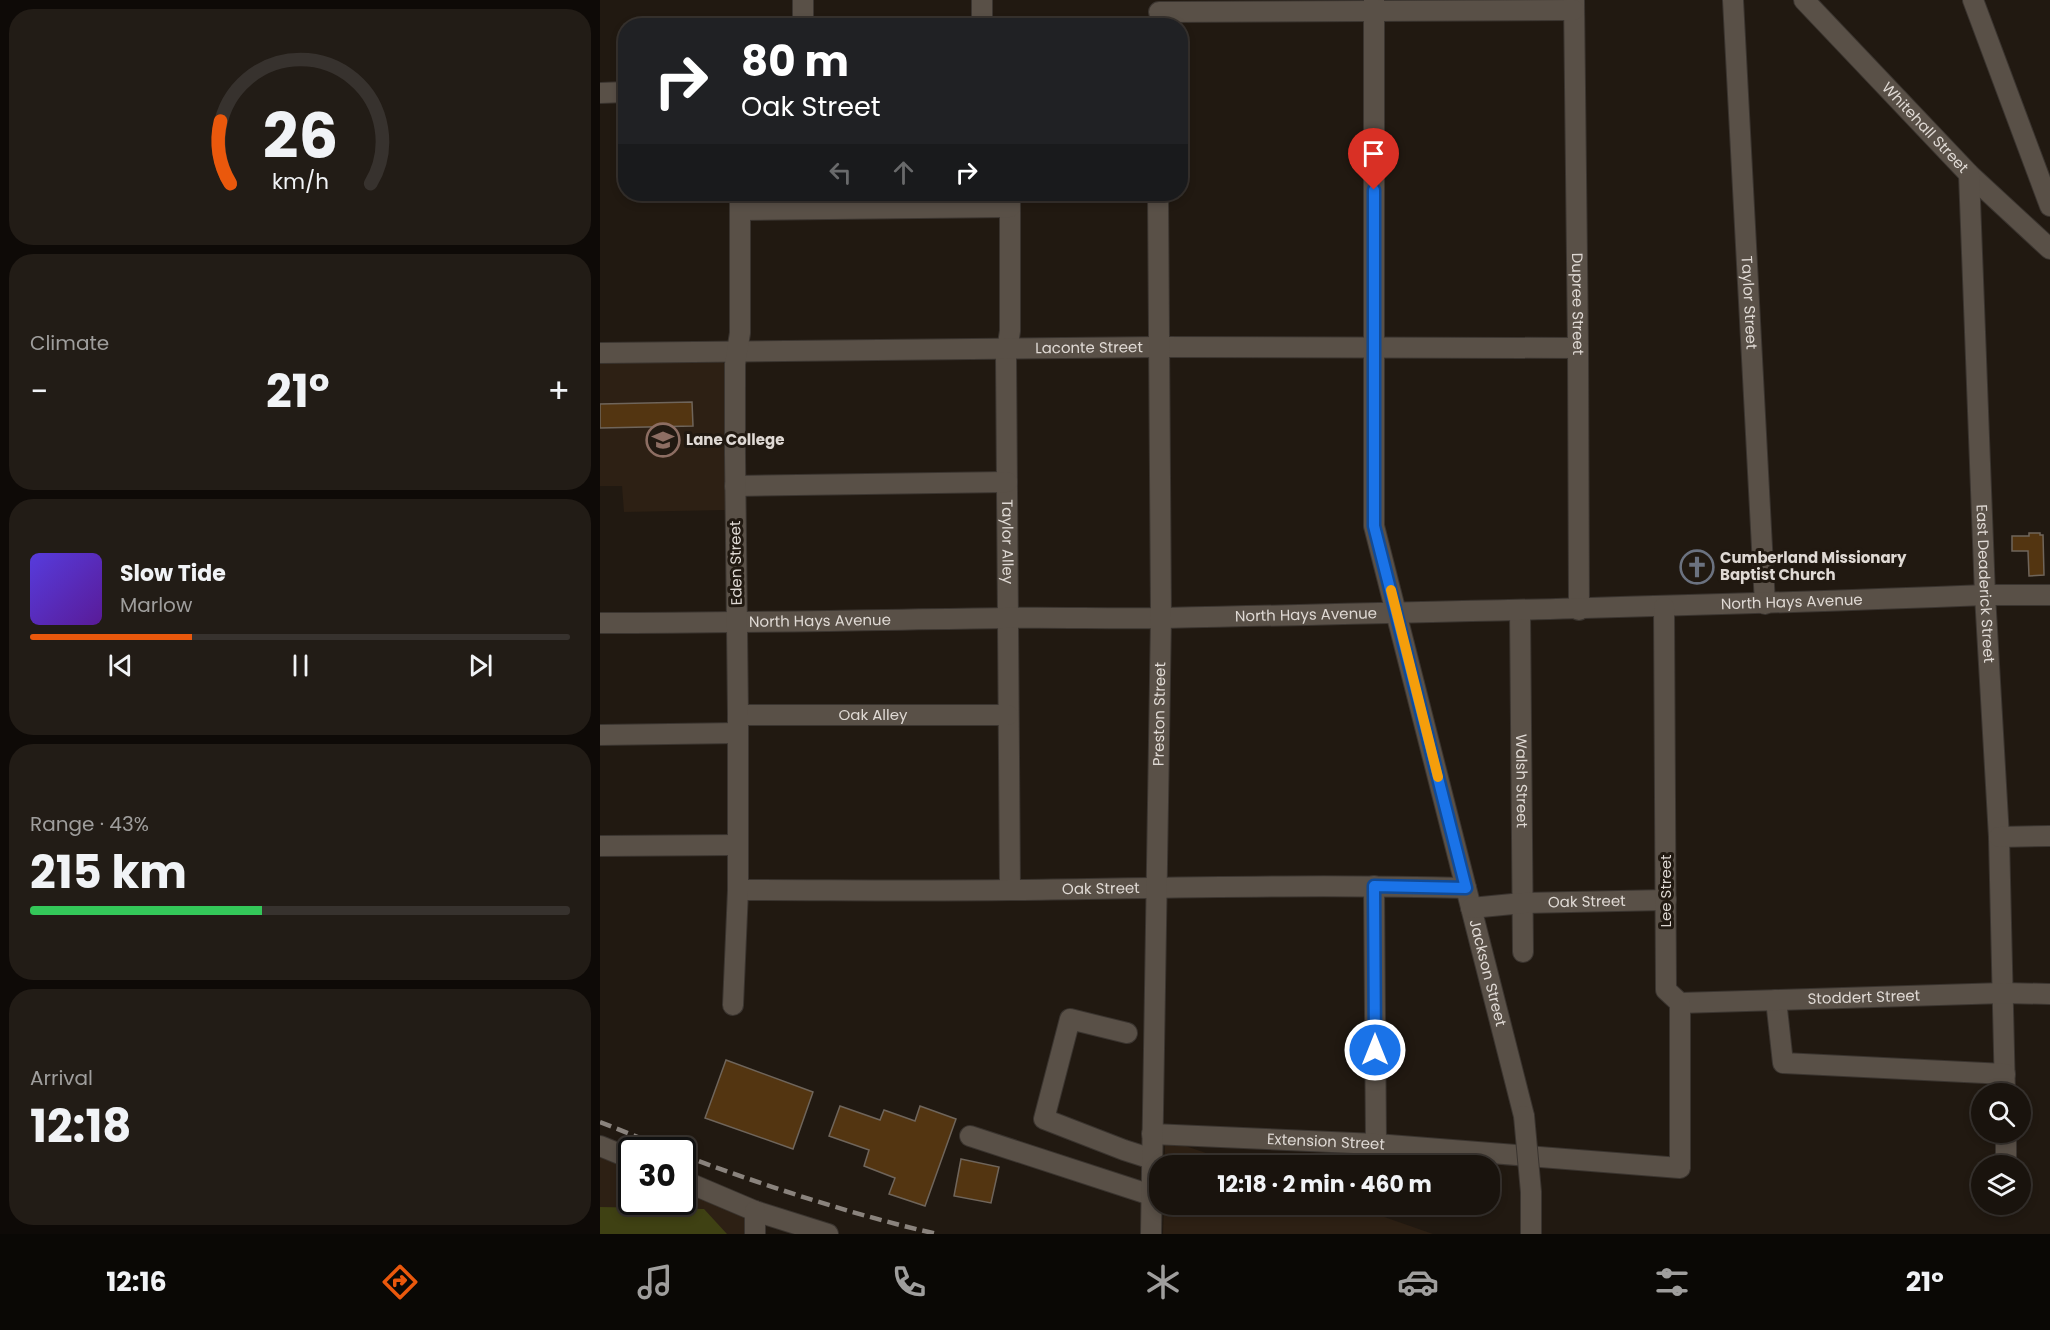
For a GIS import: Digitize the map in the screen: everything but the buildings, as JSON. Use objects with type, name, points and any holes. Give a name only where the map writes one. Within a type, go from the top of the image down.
[{"type":"street","points":[[803,0],[803,18]]},
{"type":"street","points":[[982,0],[982,18]]},
{"type":"street","name":"Taylor Street","points":[[1732,0],[1765,604]]},
{"type":"street","name":"Whitehall Street","points":[[1804,0],[1969,174],[2046,246]]},
{"type":"street","points":[[1973,0],[2050,206]]},
{"type":"street","points":[[1159,12],[1374,5],[1574,5]]},
{"type":"street","name":"Jackson Street","points":[[1374,5],[1374,526],[1524,1116],[1531,1192],[1531,1234]]},
{"type":"street","name":"Dupree Street","points":[[1574,5],[1579,610]]},
{"type":"street","points":[[600,93],[618,92]]},
{"type":"street","name":"East Deaderick Street","points":[[1969,174],[1985,595],[1999,837],[2005,1083]]},
{"type":"street","points":[[740,202],[875,201]]},
{"type":"street","name":"Taylor Alley","points":[[1010,201],[1010,331],[1007,348],[1010,890]]},
{"type":"street","name":"Preston Street","points":[[1152,1155],[1161,618],[1158,201]]},
{"type":"street","name":"Eden Street","points":[[733,1005],[738,890],[738,724],[735,486],[728,455],[735,364],[740,333],[740,202]]},
{"type":"street","points":[[2046,246],[2050,218]]},
{"type":"street","name":"Laconte Street","points":[[600,353],[1158,347],[1578,348]]},
{"type":"street","points":[[735,486],[1007,482]]},
{"type":"street","name":"North Hays Avenue","points":[[600,623],[1161,618],[1579,610],[1985,595],[2050,595]]},
{"type":"street","name":"Lee Street","points":[[1664,607],[1666,990],[1680,1003]]},
{"type":"street","name":"Walsh Street","points":[[1520,611],[1523,952]]},
{"type":"street","name":"Oak Alley","points":[[600,735],[738,724],[1008,715]]},
{"type":"street","points":[[1999,837],[2050,836]]},
{"type":"street","points":[[600,846],[738,845]]},
{"type":"street","points":[[1374,886],[1376,1144]]},
{"type":"street","name":"Oak Street","points":[[738,890],[1374,886],[1466,888]]},
{"type":"street","name":"Oak Street","points":[[1471,908],[1523,903],[1666,900]]},
{"type":"street","name":"Stoddert Street","points":[[1680,1003],[2004,993],[2050,994]]},
{"type":"street","points":[[1776,1000],[1783,1063],[2005,1074]]},
{"type":"street","name":"Extension Street","points":[[1152,1134],[1376,1144],[1680,1168],[1680,1003]]},
{"type":"street","points":[[1127,1033],[1070,1019],[1044,1119],[1149,1158]]},
{"type":"street","points":[[970,1136],[1149,1194]]},
{"type":"street","points":[[600,1146],[618,1153]]},
{"type":"street","points":[[696,1186],[755,1210],[828,1234]]},
{"type":"street","points":[[754,1234],[755,1210]]},
{"type":"street","name":"Preston Street","points":[[1151,1215],[1151,1234]]},
{"type":"shaded area","name":"Lane College","points":[[722,361],[726,367],[726,510],[624,512],[622,486],[600,486],[600,363]]},
{"type":"shaded area","points":[[1165,1139],[1212,1155],[1165,1155]]},
{"type":"shaded area","points":[[600,1153],[618,1161],[618,1215],[696,1215],[696,1194],[742,1212],[748,1234],[600,1234]]},
{"type":"shaded area","points":[[600,1207],[618,1207],[618,1215],[696,1215],[696,1209],[704,1209],[727,1234],[600,1234]]},
{"type":"shaded area","points":[[1164,1215],[1379,1215],[1433,1234],[1163,1234]]},
{"type":"railway","points":[[600,1122],[638,1137]]},
{"type":"railway","points":[[696,1160],[808,1199],[937,1234]]},
{"type":"slow traffic","points":[[1391,590],[1438,777]]},
{"type":"place","name":"Lane College","points":[[663,440]]},
{"type":"place","name":"Cumberland Missionary Baptist Church","points":[[1697,567]]},
{"type":"route","points":[[1374,190],[1374,526],[1466,888],[1374,886],[1375,1050]]}]
